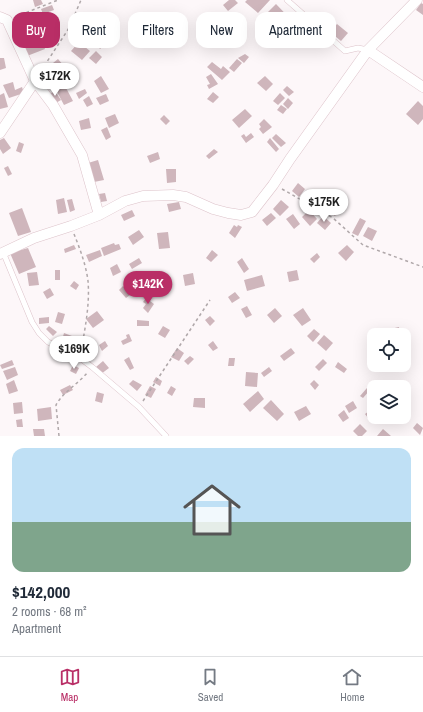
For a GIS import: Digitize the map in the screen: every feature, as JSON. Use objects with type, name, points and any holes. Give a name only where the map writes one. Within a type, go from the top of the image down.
[{"type":"street","points":[[1,253],[34,238],[99,215],[125,201],[160,194],[186,198],[213,209],[241,215],[252,212],[273,185],[290,158],[368,50],[417,0]]},
{"type":"street","points":[[4,18],[35,81],[53,106],[82,155],[99,215]]},
{"type":"street","points":[[368,50],[423,87]]},
{"type":"street","points":[[0,133],[35,81]]},
{"type":"lane","points":[[287,0],[344,51],[358,48],[368,50]]},
{"type":"lane","points":[[1,253],[32,322],[39,333],[48,342],[80,358],[92,367],[139,407],[166,436]]},
{"type":"path","points":[[4,18],[58,0]]},
{"type":"path","points":[[35,81],[62,41],[81,0]]},
{"type":"path","points":[[273,185],[333,218],[364,245],[423,267]]},
{"type":"path","points":[[71,226],[83,260],[88,282],[87,313],[80,358]]},
{"type":"path","points":[[139,407],[210,300]]},
{"type":"path","points":[[59,436],[56,405],[92,367]]},
{"type":"building","points":[[33,0],[41,0],[43,4],[35,7]]},
{"type":"building","points":[[229,0],[235,0],[238,3],[228,11],[223,5]]},
{"type":"building","points":[[247,0],[270,0],[259,12],[257,12],[245,2]]},
{"type":"building","points":[[421,3],[423,4],[423,15],[416,10]]},
{"type":"building","points":[[276,4],[284,12],[268,12]]},
{"type":"building","points":[[52,5],[54,10],[42,12],[41,9]]},
{"type":"building","points":[[337,24],[348,33],[341,41],[336,37]]},
{"type":"building","points":[[24,48],[45,48],[45,49],[27,56]]},
{"type":"building","points":[[74,48],[86,48],[90,51],[82,60],[71,51]]},
{"type":"building","points":[[96,51],[102,57],[96,64],[89,58]]},
{"type":"building","points":[[245,54],[249,57],[244,63],[238,58]]},
{"type":"building","points":[[0,58],[4,58],[6,68],[0,70]]},
{"type":"building","points":[[58,59],[64,66],[60,70],[53,63]]},
{"type":"building","points":[[237,59],[242,63],[234,72],[229,68]]},
{"type":"building","points":[[212,62],[221,69],[223,66],[230,72],[222,80],[207,67]]},
{"type":"building","points":[[54,74],[61,84],[56,87],[49,77]]},
{"type":"building","points":[[61,74],[66,83],[62,85],[56,76]]},
{"type":"building","points":[[211,74],[218,84],[209,89],[207,85],[210,84],[206,77]]},
{"type":"building","points":[[101,76],[109,89],[101,93],[94,81]]},
{"type":"building","points":[[265,76],[273,84],[266,91],[257,83]]},
{"type":"building","points":[[13,82],[15,90],[22,87],[24,93],[9,98],[3,85]]},
{"type":"building","points":[[65,86],[73,101],[64,105],[56,90]]},
{"type":"building","points":[[287,86],[294,92],[289,96],[283,90]]},
{"type":"building","points":[[85,89],[87,93],[79,99],[76,93]]},
{"type":"building","points":[[55,91],[61,100],[54,104],[49,94]]},
{"type":"building","points":[[213,92],[219,97],[213,103],[207,99]]},
{"type":"building","points":[[4,93],[8,107],[0,109],[0,95]]},
{"type":"building","points":[[280,93],[285,98],[278,105],[273,101]]},
{"type":"building","points":[[106,94],[109,101],[100,105],[96,98]]},
{"type":"building","points":[[89,96],[93,104],[87,107],[83,100]]},
{"type":"building","points":[[288,98],[293,103],[288,109],[283,104]]},
{"type":"building","points":[[418,101],[423,106],[423,119],[418,125],[406,114]]},
{"type":"building","points":[[281,105],[287,109],[283,114],[277,110]]},
{"type":"building","points":[[245,109],[252,116],[239,128],[232,120]]},
{"type":"building","points":[[115,114],[119,123],[109,128],[105,118]]},
{"type":"building","points":[[164,115],[170,121],[166,125],[160,119]]},
{"type":"building","points":[[89,118],[91,128],[81,130],[79,121]]},
{"type":"building","points":[[264,119],[272,127],[263,134],[259,129],[261,127],[259,124]]},
{"type":"building","points":[[107,127],[111,137],[106,140],[101,130]]},
{"type":"building","points":[[251,133],[254,137],[246,143],[241,136],[244,134],[246,137]]},
{"type":"building","points":[[276,134],[286,143],[281,147],[272,138]]},
{"type":"building","points":[[4,138],[11,148],[3,154],[0,149],[0,140]]},
{"type":"building","points":[[270,138],[279,149],[276,152],[267,142]]},
{"type":"building","points":[[19,142],[24,144],[21,153],[16,151]]},
{"type":"building","points":[[214,149],[218,152],[209,159],[206,156]]},
{"type":"building","points":[[158,152],[160,159],[150,163],[147,156]]},
{"type":"building","points":[[98,160],[104,180],[94,182],[88,163]]},
{"type":"building","points":[[8,166],[12,174],[8,176],[4,168]]},
{"type":"building","points":[[166,169],[176,169],[176,182],[167,183]]},
{"type":"building","points":[[298,183],[305,189],[299,197],[292,191]]},
{"type":"building","points":[[308,191],[314,194],[310,201],[304,197]]},
{"type":"building","points":[[105,193],[107,201],[101,202],[99,194]]},
{"type":"building","points":[[64,198],[67,212],[58,214],[56,200]]},
{"type":"building","points":[[334,198],[343,205],[335,216],[326,209]]},
{"type":"building","points":[[72,199],[75,210],[70,212],[67,200]]},
{"type":"building","points":[[281,200],[289,207],[280,216],[273,209]]},
{"type":"building","points":[[179,202],[181,209],[169,212],[167,204]]},
{"type":"building","points":[[22,208],[31,232],[18,236],[9,213]]},
{"type":"building","points":[[132,210],[135,216],[124,221],[121,215]]},
{"type":"building","points":[[309,210],[317,219],[310,226],[302,217]]},
{"type":"building","points":[[271,213],[276,218],[267,226],[262,220]]},
{"type":"building","points":[[293,214],[300,224],[294,229],[286,219]]},
{"type":"building","points":[[323,216],[331,223],[325,230],[317,223]]},
{"type":"building","points":[[360,218],[366,221],[358,236],[352,233]]},
{"type":"building","points":[[234,225],[237,227],[238,225],[242,227],[235,238],[229,233]]},
{"type":"building","points":[[368,227],[377,231],[372,241],[363,236]]},
{"type":"building","points":[[139,230],[144,237],[133,245],[128,237]]},
{"type":"building","points":[[168,232],[170,248],[159,249],[157,233]]},
{"type":"building","points":[[114,243],[115,245],[119,244],[121,249],[104,256],[101,248]]},
{"type":"building","points":[[74,245],[76,249],[65,253],[64,249]]},
{"type":"building","points":[[347,245],[354,252],[346,261],[338,253]]},
{"type":"building","points":[[28,248],[36,267],[19,274],[10,253]]},
{"type":"building","points":[[100,250],[102,256],[89,262],[86,255]]},
{"type":"building","points":[[212,250],[218,255],[211,262],[206,258]]},
{"type":"building","points":[[317,253],[320,257],[314,263],[310,259]]},
{"type":"building","points":[[139,258],[142,263],[132,269],[129,264]]},
{"type":"building","points":[[242,258],[249,269],[244,273],[237,262]]},
{"type":"building","points":[[117,264],[121,272],[113,276],[110,268]]},
{"type":"building","points":[[55,270],[60,270],[60,280],[55,280]]},
{"type":"building","points":[[297,270],[299,280],[289,282],[287,272]]},
{"type":"building","points":[[37,272],[39,285],[29,286],[27,273]]},
{"type":"building","points":[[193,273],[195,284],[185,286],[183,275]]},
{"type":"building","points":[[262,275],[265,286],[247,291],[244,280]]},
{"type":"building","points":[[74,281],[79,285],[76,290],[70,286]]},
{"type":"building","points":[[123,286],[130,295],[126,298],[119,290]]},
{"type":"building","points":[[50,288],[54,295],[47,299],[43,292]]},
{"type":"building","points":[[235,292],[240,298],[232,303],[228,297]]},
{"type":"building","points":[[146,298],[154,304],[148,313],[143,308],[146,304],[143,302]]},
{"type":"building","points":[[247,306],[252,315],[246,318],[241,309]]},
{"type":"building","points":[[275,308],[282,316],[274,323],[267,315]]},
{"type":"building","points":[[303,308],[311,320],[302,326],[293,315]]},
{"type":"building","points":[[97,311],[104,320],[93,328],[86,319]]},
{"type":"building","points":[[58,312],[65,314],[62,324],[55,322]]},
{"type":"building","points":[[210,316],[215,321],[210,326],[205,320]]},
{"type":"building","points":[[49,317],[49,323],[39,324],[39,318]]},
{"type":"building","points":[[137,320],[149,321],[149,326],[137,326]]},
{"type":"building","points":[[49,326],[57,332],[53,336],[46,329]]},
{"type":"building","points":[[163,326],[170,330],[165,338],[158,334]]},
{"type":"building","points":[[314,329],[320,334],[313,342],[307,336]]},
{"type":"building","points":[[64,333],[72,336],[71,342],[62,340]]},
{"type":"building","points":[[129,334],[132,341],[123,345],[121,341],[127,338],[126,335]]},
{"type":"building","points":[[324,335],[333,343],[326,351],[317,343]]},
{"type":"building","points":[[105,341],[108,346],[102,351],[99,345]]},
{"type":"building","points":[[213,341],[218,348],[213,351],[208,345]]},
{"type":"building","points":[[177,348],[184,353],[179,361],[171,357]]},
{"type":"building","points":[[291,348],[295,353],[284,361],[280,356]]},
{"type":"building","points":[[190,356],[194,359],[188,365],[184,361]]},
{"type":"building","points":[[129,357],[134,368],[130,370],[124,360]]},
{"type":"building","points":[[229,358],[235,358],[234,366],[228,366]]},
{"type":"building","points":[[323,359],[327,363],[319,371],[315,367]]},
{"type":"building","points":[[12,360],[14,365],[2,369],[0,365]]},
{"type":"building","points":[[103,361],[109,368],[101,374],[96,367]]},
{"type":"building","points":[[338,362],[347,369],[344,373],[335,367]]},
{"type":"building","points":[[73,365],[79,368],[76,374],[70,371]]},
{"type":"building","points":[[15,367],[18,375],[7,380],[3,371]]},
{"type":"building","points":[[269,367],[272,371],[264,377],[261,373]]},
{"type":"building","points":[[246,372],[258,373],[257,387],[245,386]]},
{"type":"building","points":[[156,377],[162,381],[160,386],[153,382]]},
{"type":"building","points":[[14,380],[18,391],[9,394],[6,384]]},
{"type":"building","points":[[133,380],[142,385],[137,391],[129,384]]},
{"type":"building","points":[[314,380],[319,385],[315,390],[310,384]]},
{"type":"building","points":[[70,385],[73,390],[63,395],[60,390]]},
{"type":"building","points":[[150,386],[156,389],[151,398],[145,395]]},
{"type":"building","points":[[171,386],[176,389],[172,396],[167,393]]},
{"type":"building","points":[[367,388],[367,393],[363,398],[360,396]]},
{"type":"building","points":[[258,391],[264,399],[250,412],[243,404]]},
{"type":"building","points":[[97,392],[104,394],[102,403],[95,401]]},
{"type":"building","points":[[194,398],[205,398],[205,408],[193,407]]},
{"type":"building","points":[[271,400],[284,414],[277,421],[263,408]]},
{"type":"building","points":[[353,401],[357,408],[349,413],[345,406]]},
{"type":"building","points":[[22,402],[23,413],[14,414],[13,403]]},
{"type":"building","points":[[306,406],[311,414],[299,421],[294,412]]},
{"type":"building","points":[[51,407],[52,419],[38,421],[37,409]]},
{"type":"building","points":[[344,410],[349,418],[343,422],[338,415]]},
{"type":"building","points":[[22,419],[23,427],[17,427],[16,420]]},
{"type":"building","points":[[417,423],[423,428],[420,435],[413,428]]},
{"type":"building","points":[[360,424],[367,431],[362,436],[358,436],[353,431]]},
{"type":"building","points":[[33,429],[44,429],[45,436],[34,436]]},
{"type":"building","points":[[383,429],[391,436],[377,436]]}]
